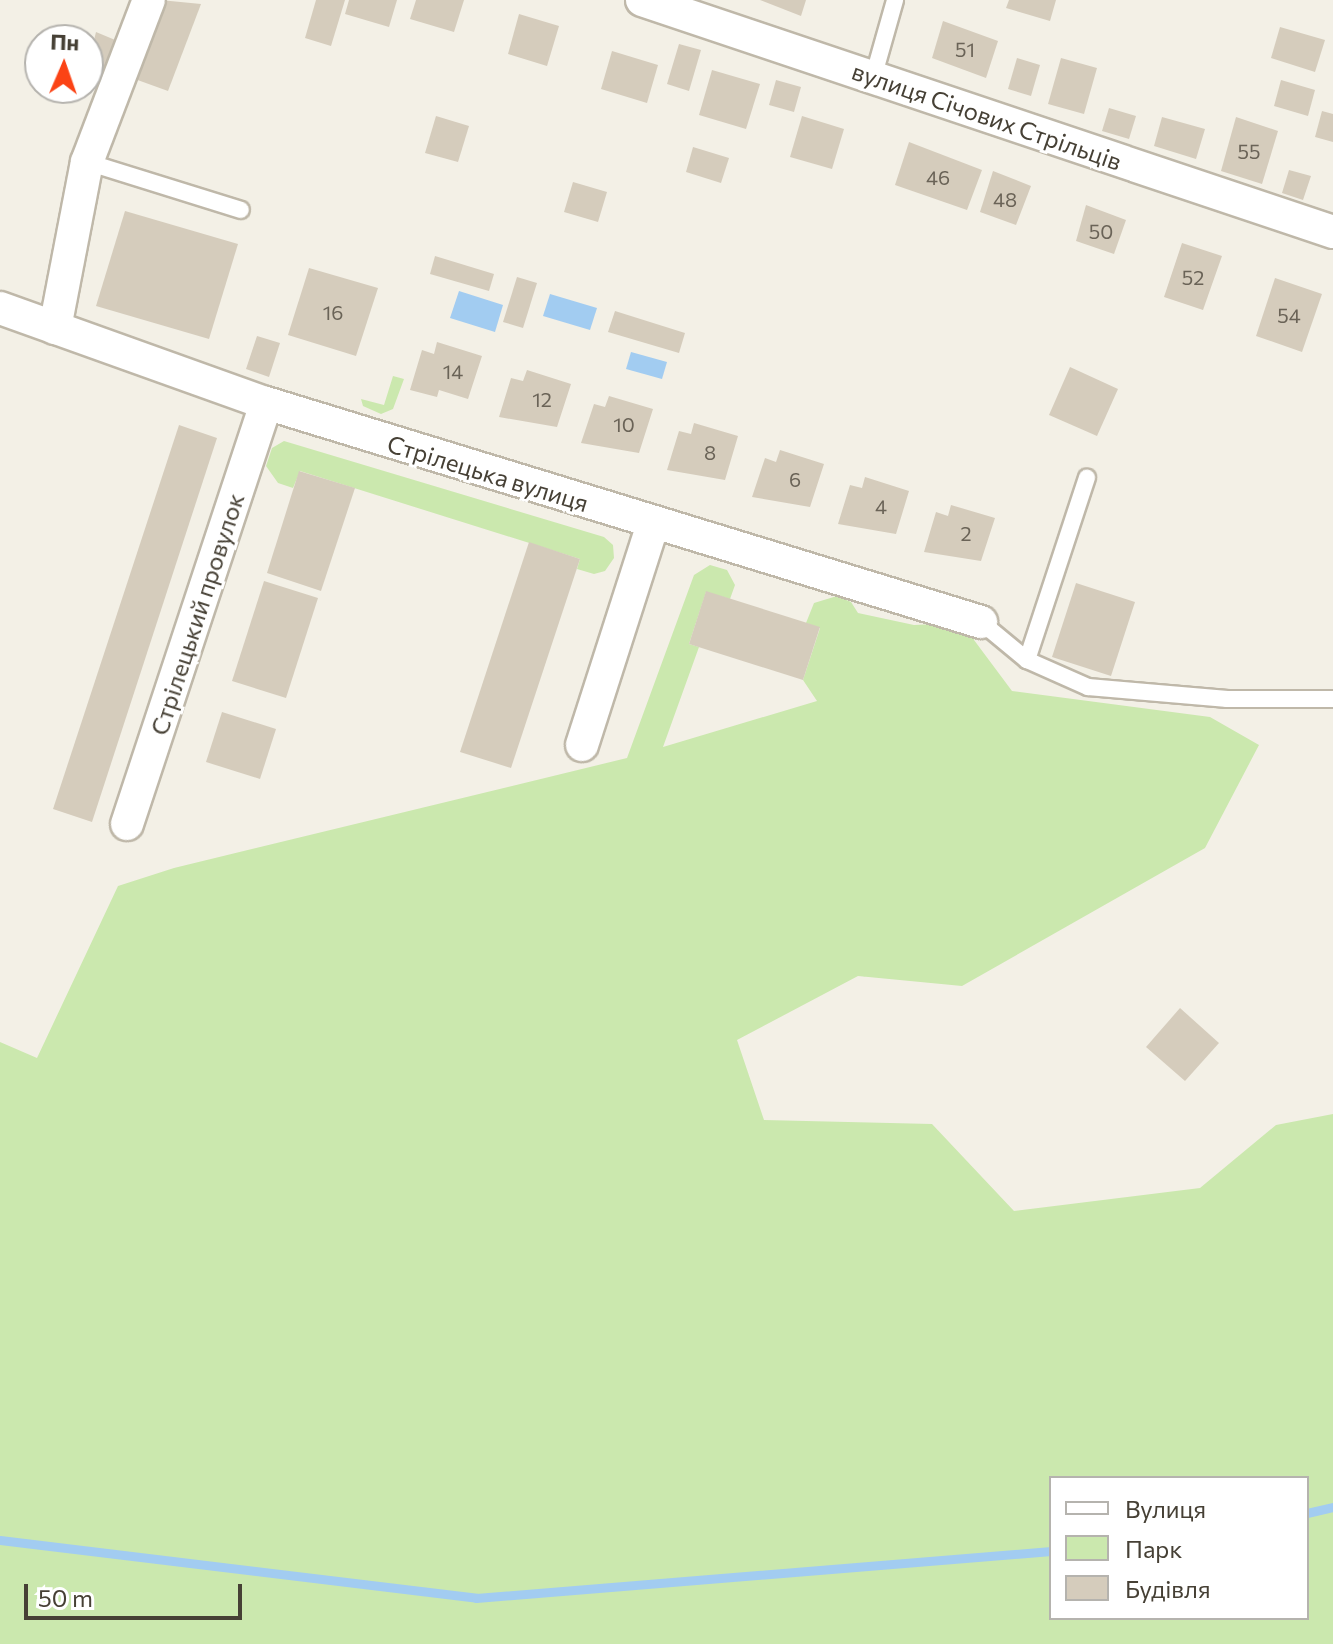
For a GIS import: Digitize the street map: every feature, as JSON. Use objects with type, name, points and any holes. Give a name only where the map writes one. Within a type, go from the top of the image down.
[{"type":"street","points":[[55,328],[87,162],[149,0]]},
{"type":"street","name":"вулиця Січових Стрільців","points":[[642,0],[1333,232]]},
{"type":"street","name":"Стрілецька вулиця","points":[[0,308],[266,403],[981,622]]},
{"type":"street","name":"Стрілецький провулок","points":[[127,824],[266,403]]},
{"type":"street","points":[[582,745],[653,524]]},
{"type":"lane","points":[[873,78],[895,0]]},
{"type":"lane","points":[[87,162],[241,210]]},
{"type":"lane","points":[[1027,660],[1087,478]]},
{"type":"lane","points":[[981,622],[1027,660],[1088,687],[1227,699],[1333,699]]},
{"type":"green space","points":[[393,376],[404,379],[393,409],[381,414],[363,406],[361,399],[384,405]]},
{"type":"green space","points":[[284,441],[604,537],[613,545],[614,558],[605,571],[594,574],[577,569],[580,559],[300,471],[293,488],[278,483],[266,466],[272,448]]},
{"type":"green space","points":[[710,565],[727,570],[735,585],[730,599],[706,592],[689,644],[699,647],[663,747],[817,701],[803,680],[820,628],[806,623],[814,603],[837,596],[851,602],[858,613],[914,625],[981,622],[974,640],[1012,691],[1210,717],[1259,745],[1205,848],[962,986],[858,976],[737,1040],[764,1120],[932,1124],[1014,1211],[1200,1188],[1276,1125],[1333,1114],[1333,1644],[0,1644],[0,1042],[37,1058],[118,886],[174,868],[627,758],[694,575]]},
{"type":"water","points":[[459,291],[503,305],[495,332],[450,318]]},
{"type":"water","points":[[550,294],[597,308],[590,330],[543,316]]},
{"type":"water","points":[[631,352],[667,362],[662,379],[626,369]]},
{"type":"building","points":[[160,0],[201,4],[168,91],[132,78]]},
{"type":"building","points":[[316,0],[345,0],[331,46],[305,38]]},
{"type":"building","points":[[349,0],[397,0],[389,27],[345,14]]},
{"type":"building","points":[[416,0],[464,0],[454,32],[410,19]]},
{"type":"building","points":[[760,0],[806,0],[801,16]]},
{"type":"building","points":[[1009,0],[1056,0],[1050,21],[1006,8]]},
{"type":"building","points":[[519,14],[559,26],[547,66],[508,54]]},
{"type":"building","points":[[943,21],[998,41],[986,78],[932,58]]},
{"type":"building","points":[[1280,27],[1325,40],[1315,72],[1271,58]]},
{"type":"building","points":[[104,35],[120,42],[108,72],[104,71]]},
{"type":"building","points":[[679,44],[701,50],[689,91],[667,84]]},
{"type":"building","points":[[612,51],[658,65],[647,103],[601,89]]},
{"type":"building","points":[[1017,58],[1040,65],[1031,96],[1008,89]]},
{"type":"building","points":[[1061,58],[1097,68],[1084,114],[1048,104]]},
{"type":"building","points":[[712,70],[760,84],[746,129],[699,115]]},
{"type":"building","points":[[776,80],[801,87],[794,112],[769,105]]},
{"type":"building","points":[[1281,80],[1315,90],[1308,116],[1274,106]]},
{"type":"building","points":[[1109,108],[1136,116],[1129,139],[1102,131]]},
{"type":"building","points":[[1322,111],[1333,114],[1333,142],[1315,137]]},
{"type":"building","points":[[436,116],[469,126],[458,162],[425,153]]},
{"type":"building","points":[[802,116],[844,129],[832,169],[790,157]]},
{"type":"building","points":[[1162,117],[1205,129],[1196,159],[1154,146]]},
{"type":"building","points":[[1236,117],[1278,131],[1262,184],[1221,171]]},
{"type":"building","points":[[909,142],[982,170],[967,210],[895,185]]},
{"type":"building","points":[[693,147],[729,158],[721,183],[686,172]]},
{"type":"building","points":[[1289,170],[1311,176],[1303,200],[1282,193]]},
{"type":"building","points":[[993,171],[1031,186],[1016,225],[980,212]]},
{"type":"building","points":[[573,182],[607,192],[598,222],[564,212]]},
{"type":"building","points":[[1086,205],[1126,220],[1114,254],[1076,241]]},
{"type":"building","points":[[125,211],[238,244],[209,339],[96,306]]},
{"type":"building","points":[[1182,243],[1222,256],[1203,310],[1164,297]]},
{"type":"building","points":[[435,256],[494,274],[489,291],[430,274]]},
{"type":"building","points":[[309,268],[378,288],[356,356],[288,335]]},
{"type":"building","points":[[517,277],[537,283],[523,328],[503,322]]},
{"type":"building","points":[[1275,278],[1322,294],[1302,352],[1256,336]]},
{"type":"building","points":[[615,311],[685,333],[679,353],[608,332]]},
{"type":"building","points":[[257,336],[280,343],[269,377],[246,369]]},
{"type":"building","points":[[437,342],[482,356],[468,399],[439,390],[437,397],[410,390],[422,350],[434,354]]},
{"type":"building","points":[[1070,367],[1118,389],[1097,436],[1049,415]]},
{"type":"building","points":[[527,370],[571,384],[557,427],[499,417],[511,378],[523,381]]},
{"type":"building","points":[[609,396],[653,409],[639,453],[581,443],[594,404],[605,407]]},
{"type":"building","points":[[694,423],[738,436],[725,480],[667,470],[679,431],[691,434]]},
{"type":"building","points":[[179,425],[217,438],[92,822],[53,809]]},
{"type":"building","points":[[780,450],[824,464],[810,507],[752,497],[765,458],[776,462]]},
{"type":"building","points":[[299,471],[355,488],[321,591],[267,573]]},
{"type":"building","points":[[865,477],[909,491],[896,534],[838,524],[850,485],[862,488]]},
{"type":"building","points":[[951,505],[995,518],[981,561],[924,552],[936,512],[948,516]]},
{"type":"building","points":[[529,542],[580,559],[511,768],[460,752]]},
{"type":"building","points":[[264,581],[318,598],[286,698],[232,681]]},
{"type":"building","points":[[1076,583],[1135,602],[1111,676],[1052,657]]},
{"type":"building","points":[[706,591],[820,627],[803,680],[689,644]]},
{"type":"building","points":[[222,712],[276,729],[260,779],[206,762]]},
{"type":"building","points":[[1180,1008],[1219,1043],[1185,1081],[1146,1047]]},
{"type":"waterway","points":[[1309,1513],[1333,1507]]},
{"type":"waterway","points":[[0,1540],[476,1598],[1049,1551]]}]
